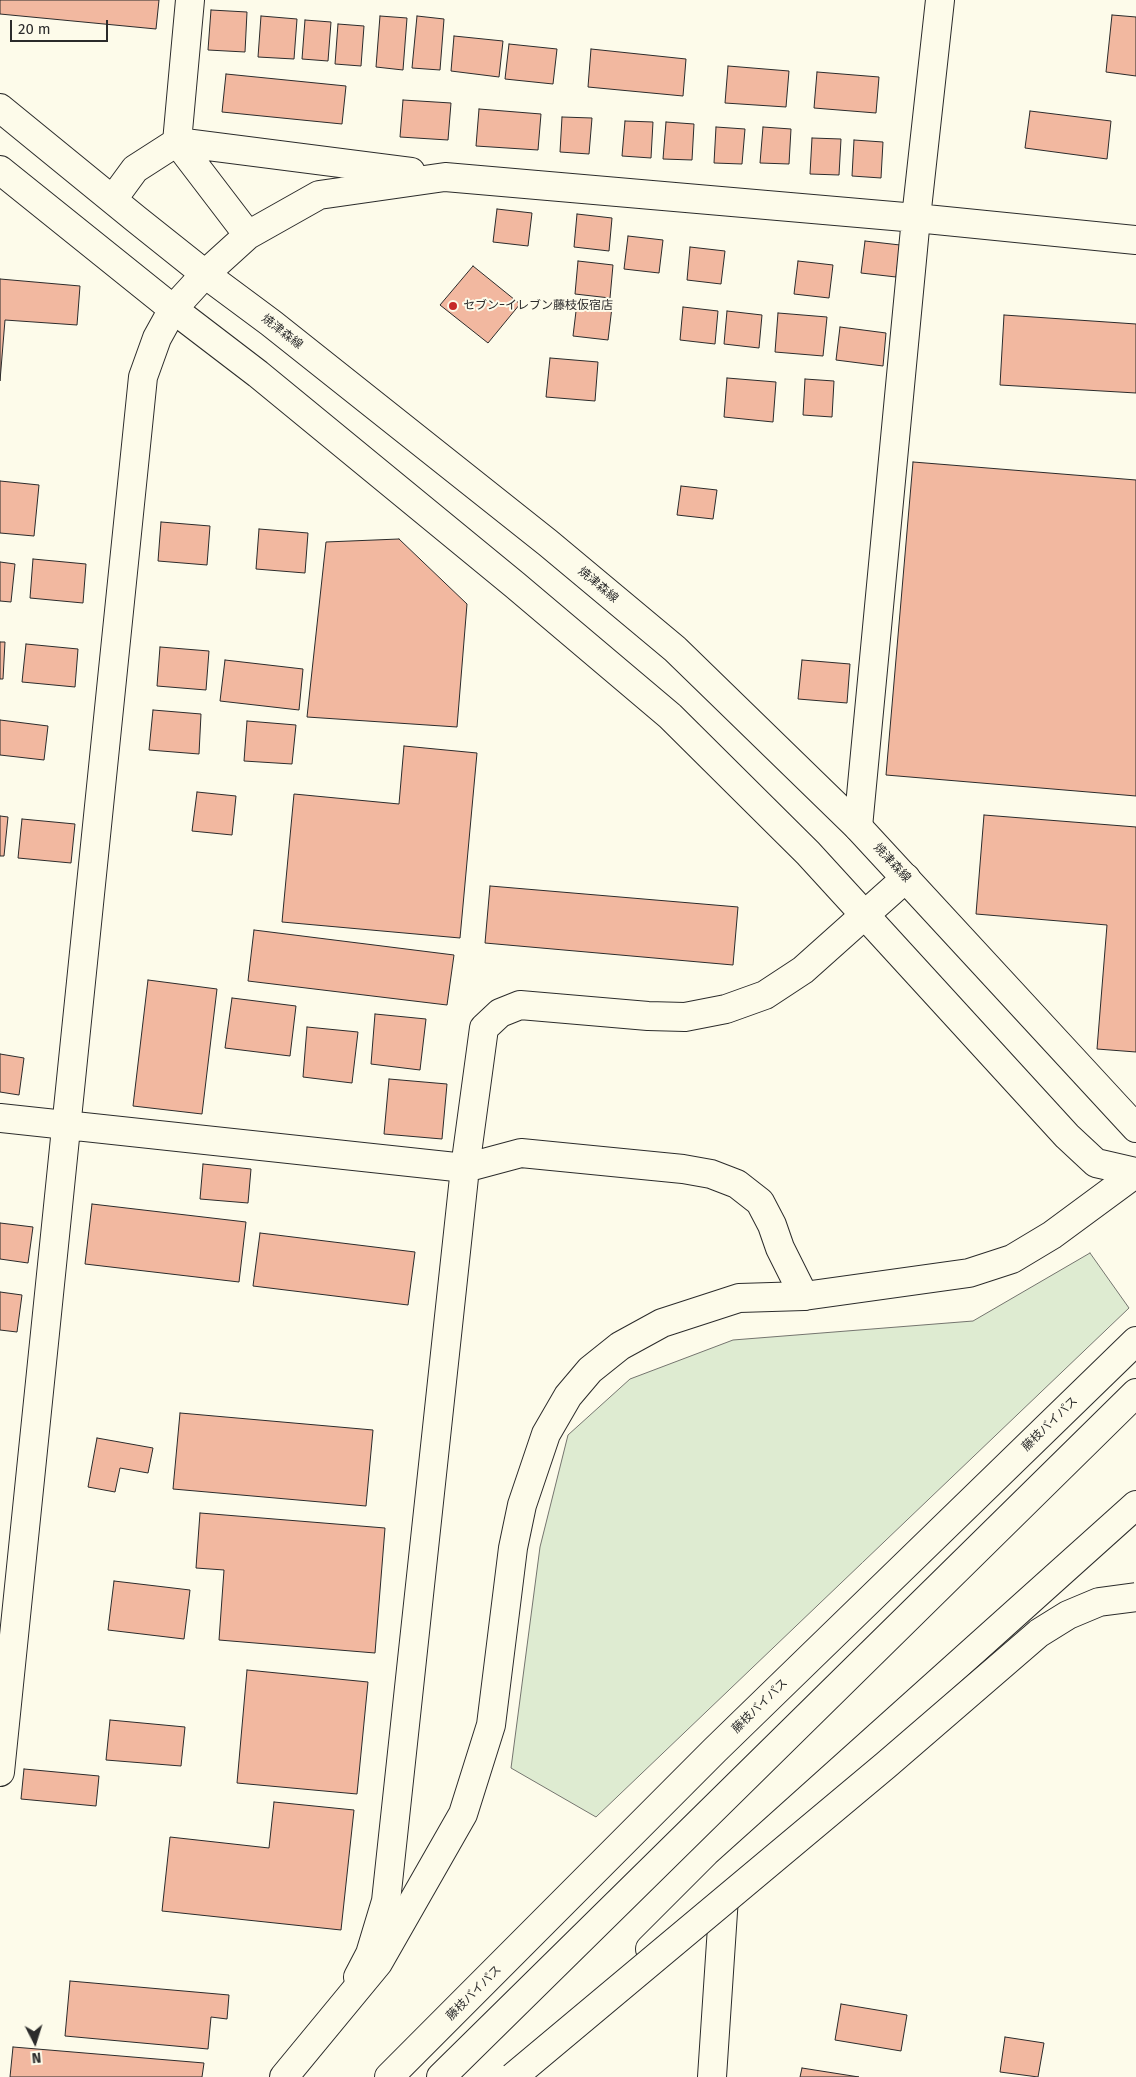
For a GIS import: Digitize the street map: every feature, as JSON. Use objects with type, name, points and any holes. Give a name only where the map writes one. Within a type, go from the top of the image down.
[{"type":"main road","points":[[190,0],[177,142],[248,235]]},
{"type":"main road","points":[[858,827],[916,218],[940,0]]},
{"type":"main road","name":"焼津森線","points":[[0,108],[205,274],[271,323],[548,542],[660,637],[858,827],[1136,1128]]},
{"type":"main road","points":[[113,199],[135,169],[177,142],[445,177],[916,218],[1136,240]]},
{"type":"main road","points":[[0,170],[173,309],[258,374],[515,585],[670,716],[808,853],[1081,1149],[1096,1163],[1136,1173]]},
{"type":"main road","points":[[0,1772],[68,1125],[143,378],[157,338],[173,309],[205,274],[248,235],[319,195],[445,177]]},
{"type":"main road","points":[[270,2077],[306,2046],[349,1993],[370,1954],[386,1901],[465,1168],[484,1028],[500,1013],[520,1004],[648,1016],[686,1017],[726,1009],[765,995],[803,970],[906,878]]},
{"type":"main road","points":[[0,1118],[465,1168],[521,1153],[683,1169],[711,1174],[737,1184],[760,1202],[804,1296]]},
{"type":"main road","points":[[284,2077],[378,1963],[463,1814],[491,1725],[513,1548],[522,1505],[546,1434],[568,1396],[590,1370],[620,1346],[662,1324],[739,1298],[804,1296],[969,1273],[1012,1259],[1052,1235],[1136,1173]]},
{"type":"main road","name":"藤枝バイパス","points":[[389,2077],[708,1757],[1136,1341]]},
{"type":"main road","points":[[441,2077],[1136,1393]]},
{"type":"main road","points":[[523,2077],[726,1873],[1131,1518]]},
{"type":"main road","points":[[513,2077],[878,1771],[1039,1633],[1068,1616],[1099,1602],[1136,1597]]},
{"type":"main road","points":[[712,2077],[726,1873]]},
{"type":"green space","points":[[1090,1253],[1129,1308],[596,1817],[511,1768],[540,1547],[568,1435],[630,1379],[733,1340],[973,1321]]},
{"type":"building","points":[[0,0],[159,0],[156,29],[0,14]]},
{"type":"building","points":[[211,10],[247,12],[245,52],[208,50]]},
{"type":"building","points":[[1112,15],[1136,17],[1136,76],[1106,72]]},
{"type":"building","points":[[261,16],[297,19],[294,59],[258,57]]},
{"type":"building","points":[[380,16],[407,18],[403,70],[376,67]]},
{"type":"building","points":[[417,16],[444,19],[440,70],[412,68]]},
{"type":"building","points":[[305,20],[331,22],[328,61],[302,59]]},
{"type":"building","points":[[338,24],[364,26],[361,66],[335,64]]},
{"type":"building","points":[[454,36],[503,41],[499,77],[451,71]]},
{"type":"building","points":[[509,44],[557,49],[553,84],[505,79]]},
{"type":"building","points":[[591,49],[686,59],[683,96],[588,87]]},
{"type":"building","points":[[728,66],[789,71],[786,107],[725,103]]},
{"type":"building","points":[[817,72],[879,77],[876,113],[814,108]]},
{"type":"building","points":[[226,74],[346,86],[342,124],[222,112]]},
{"type":"building","points":[[403,100],[451,103],[448,140],[400,137]]},
{"type":"building","points":[[479,109],[541,114],[538,150],[476,146]]},
{"type":"building","points":[[1030,111],[1111,121],[1107,159],[1025,148]]},
{"type":"building","points":[[562,117],[592,118],[589,154],[560,152]]},
{"type":"building","points":[[625,121],[653,122],[651,158],[622,156]]},
{"type":"building","points":[[666,122],[694,124],[692,160],[663,159]]},
{"type":"building","points":[[716,127],[745,129],[742,164],[714,163]]},
{"type":"building","points":[[763,127],[791,129],[789,164],[760,163]]},
{"type":"building","points":[[812,138],[841,139],[839,175],[810,174]]},
{"type":"building","points":[[854,140],[883,142],[881,178],[852,176]]},
{"type":"building","points":[[497,209],[532,213],[528,246],[493,242]]},
{"type":"building","points":[[577,214],[612,218],[609,251],[574,247]]},
{"type":"building","points":[[628,236],[663,240],[659,273],[624,269]]},
{"type":"building","points":[[865,241],[900,245],[896,277],[861,273]]},
{"type":"building","points":[[690,247],[725,251],[721,284],[687,280]]},
{"type":"building","points":[[578,261],[613,265],[610,298],[575,294]]},
{"type":"building","points":[[798,261],[833,265],[829,298],[794,294]]},
{"type":"building","points":[[473,266],[520,304],[488,343],[440,305]]},
{"type":"building","points":[[0,279],[80,286],[77,325],[5,320],[0,381]]},
{"type":"building","points":[[577,303],[612,307],[608,340],[573,336]]},
{"type":"building","points":[[683,307],[718,311],[715,344],[680,340]]},
{"type":"building","points":[[727,311],[762,315],[759,348],[724,344]]},
{"type":"building","points":[[778,313],[827,317],[823,356],[775,352]]},
{"type":"building","points":[[1004,315],[1136,324],[1136,393],[1000,385]]},
{"type":"building","points":[[840,327],[886,333],[883,366],[836,360]]},
{"type":"building","points":[[550,358],[598,362],[595,401],[546,397]]},
{"type":"building","points":[[727,378],[776,382],[773,422],[724,417]]},
{"type":"building","points":[[805,379],[834,381],[832,417],[803,415]]},
{"type":"building","points":[[913,462],[1136,480],[1136,796],[886,775]]},
{"type":"building","points":[[0,481],[39,485],[34,536],[0,533]]},
{"type":"building","points":[[681,486],[717,490],[713,519],[677,515]]},
{"type":"building","points":[[161,522],[210,526],[207,565],[158,561]]},
{"type":"building","points":[[259,529],[308,533],[305,573],[256,569]]},
{"type":"building","points":[[399,539],[467,604],[457,727],[307,717],[326,542]]},
{"type":"building","points":[[33,559],[86,564],[83,603],[30,598]]},
{"type":"building","points":[[0,562],[15,564],[11,602],[0,601]]},
{"type":"building","points":[[0,642],[5,642],[3,679],[0,679]]},
{"type":"building","points":[[26,644],[78,649],[75,687],[22,682]]},
{"type":"building","points":[[160,647],[209,651],[206,690],[157,686]]},
{"type":"building","points":[[225,660],[303,669],[299,710],[220,701]]},
{"type":"building","points":[[802,660],[850,664],[847,703],[798,699]]},
{"type":"building","points":[[153,710],[201,714],[199,754],[149,750]]},
{"type":"building","points":[[0,720],[48,726],[44,760],[0,755]]},
{"type":"building","points":[[247,721],[296,725],[292,764],[244,761]]},
{"type":"building","points":[[404,746],[477,753],[460,938],[282,922],[294,794],[399,804]]},
{"type":"building","points":[[197,792],[236,796],[232,835],[192,831]]},
{"type":"building","points":[[984,815],[1136,827],[1136,1052],[1097,1049],[1107,925],[976,914]]},
{"type":"building","points":[[0,816],[8,817],[4,856],[0,856]]},
{"type":"building","points":[[22,819],[75,824],[71,863],[18,858]]},
{"type":"building","points":[[490,886],[738,907],[733,965],[485,943]]},
{"type":"building","points":[[254,930],[454,955],[447,1005],[248,981]]},
{"type":"building","points":[[148,980],[217,989],[202,1114],[133,1106]]},
{"type":"building","points":[[232,998],[296,1006],[290,1056],[225,1048]]},
{"type":"building","points":[[375,1014],[426,1019],[420,1070],[371,1064]]},
{"type":"building","points":[[307,1027],[358,1032],[352,1083],[303,1077]]},
{"type":"building","points":[[0,1054],[24,1058],[19,1095],[0,1092]]},
{"type":"building","points":[[389,1079],[447,1084],[442,1139],[384,1134]]},
{"type":"building","points":[[203,1164],[251,1169],[248,1203],[200,1199]]},
{"type":"building","points":[[92,1204],[246,1222],[239,1282],[85,1264]]},
{"type":"building","points":[[0,1223],[33,1227],[28,1263],[0,1259]]},
{"type":"building","points":[[260,1233],[415,1252],[408,1305],[253,1286]]},
{"type":"building","points":[[0,1292],[22,1295],[17,1332],[0,1330]]},
{"type":"building","points":[[180,1413],[373,1430],[366,1506],[173,1489]]},
{"type":"building","points":[[97,1438],[153,1448],[148,1473],[120,1468],[115,1492],[88,1487]]},
{"type":"building","points":[[200,1513],[385,1528],[375,1653],[219,1640],[224,1570],[196,1568]]},
{"type":"building","points":[[114,1581],[190,1590],[184,1639],[108,1630]]},
{"type":"building","points":[[247,1670],[368,1682],[357,1794],[237,1783]]},
{"type":"building","points":[[110,1720],[185,1727],[181,1766],[106,1760]]},
{"type":"building","points":[[24,1769],[99,1776],[96,1806],[21,1799]]},
{"type":"building","points":[[274,1802],[354,1810],[341,1930],[162,1911],[170,1837],[269,1848]]},
{"type":"building","points":[[70,1981],[229,1995],[227,2019],[211,2017],[208,2049],[65,2036]]},
{"type":"building","points":[[841,2004],[907,2015],[901,2051],[835,2040]]},
{"type":"building","points":[[1005,2037],[1044,2043],[1038,2077],[1000,2072]]},
{"type":"building","points":[[13,2047],[204,2063],[202,2077],[10,2077]]},
{"type":"building","points":[[802,2068],[859,2077],[800,2077]]},
{"type":"place","name":"セブン−イレブン藤枝仮宿店","points":[[453,306]]}]
